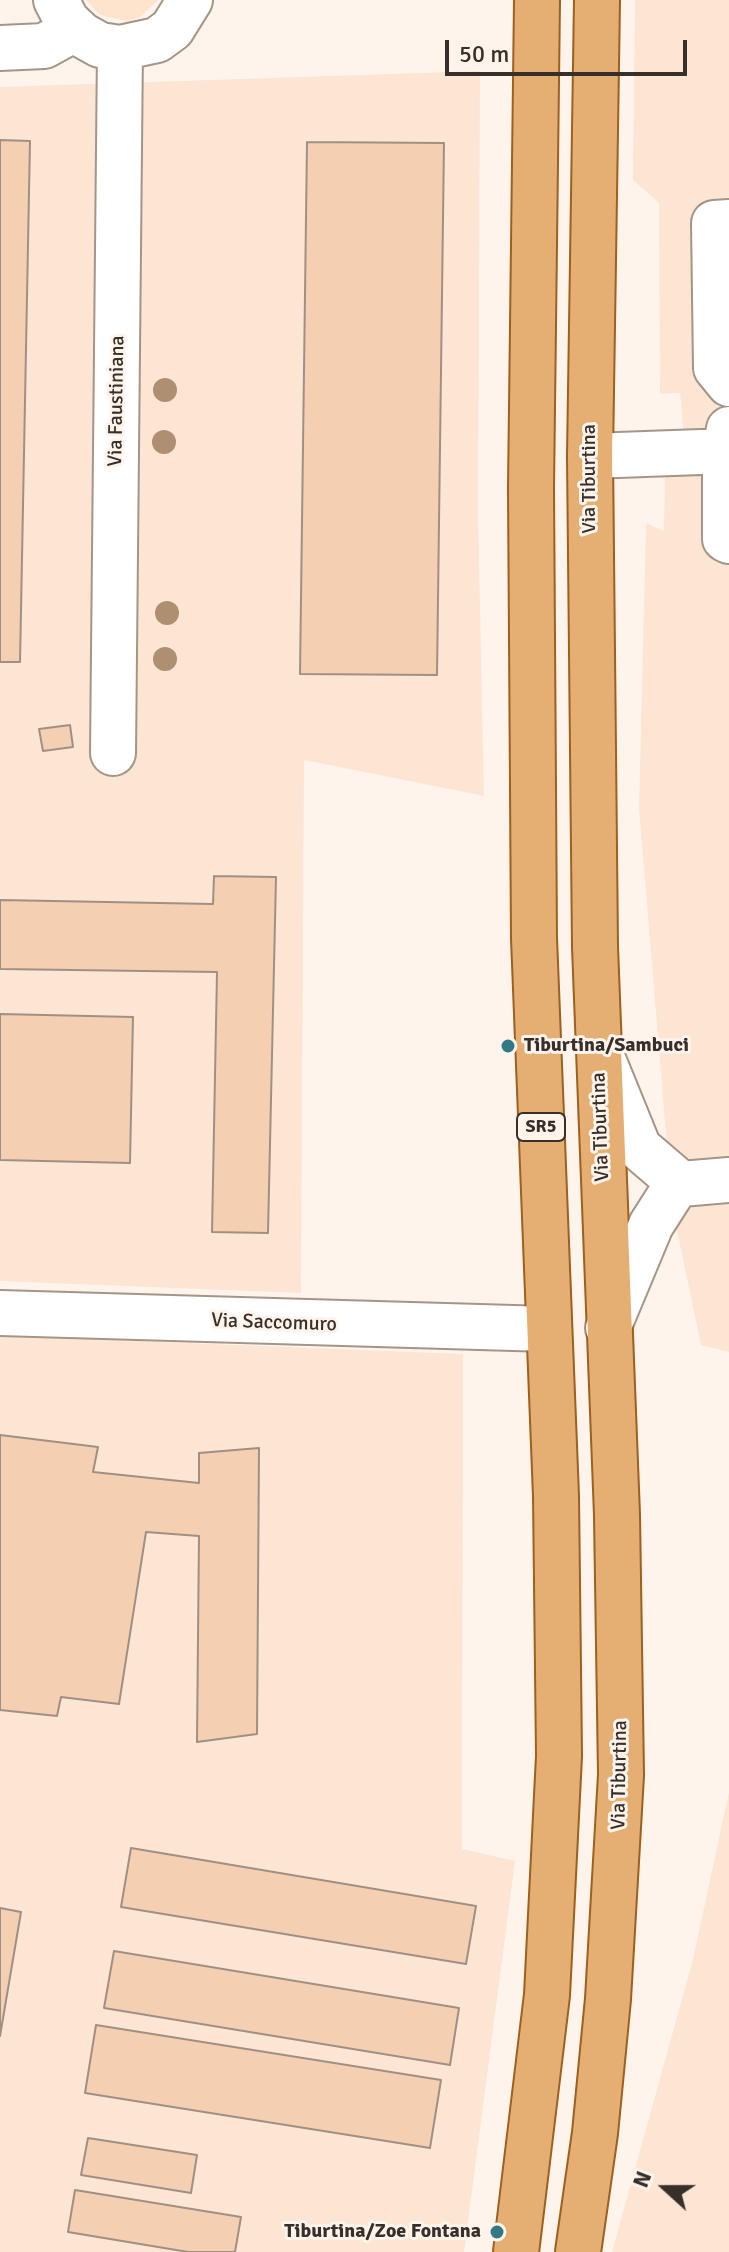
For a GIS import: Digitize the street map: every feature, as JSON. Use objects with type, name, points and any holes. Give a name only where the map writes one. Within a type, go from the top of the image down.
[{"type":"main road","name":"SR5","points":[[516,2252],[547,1995],[558,1824],[557,1512],[534,923],[531,473],[537,0]]},
{"type":"main road","name":"Via Tiburtina","points":[[578,2252],[595,2133],[608,1999],[621,1788],[617,1515],[598,1047],[590,456],[597,0]]},
{"type":"street","points":[[0,48],[44,46],[66,14],[100,45],[139,47],[157,40],[195,5]]},
{"type":"street","name":"Via Faustiniana","points":[[113,753],[120,48]]},
{"type":"street","points":[[729,222],[714,223],[716,368],[729,384]]},
{"type":"street","points":[[590,456],[728,443],[725,539],[729,541]]},
{"type":"street","points":[[598,1047],[639,1148],[681,1184],[729,1180]]},
{"type":"street","points":[[608,1328],[651,1225],[681,1184]]},
{"type":"street","name":"Via Saccomuro","points":[[0,1313],[548,1329]]},
{"type":"shaded area","points":[[86,0],[158,0],[140,17],[127,21],[100,15]]},
{"type":"shaded area","points":[[635,0],[729,0],[729,1352],[701,1345],[672,1207],[639,809],[646,523],[664,531],[665,465],[686,461],[680,393],[660,394],[659,203],[633,180]]},
{"type":"shaded area","points":[[480,71],[478,513],[484,796],[304,760],[301,1293],[0,1281],[0,87]]},
{"type":"shaded area","points":[[0,1327],[111,1340],[463,1354],[462,1849],[515,1861],[464,2252],[0,2252]]},
{"type":"shaded area","points":[[729,1792],[729,2252],[612,2252],[693,1959]]},
{"type":"building","points":[[0,140],[30,141],[20,662],[0,662]]},
{"type":"building","points":[[307,142],[444,143],[437,675],[300,674]]},
{"type":"building","points":[[70,725],[73,747],[43,751],[39,729]]},
{"type":"building","points":[[214,876],[276,877],[268,1233],[212,1232],[217,972],[0,969],[0,900],[213,904]]},
{"type":"building","points":[[0,1014],[133,1017],[130,1163],[0,1160]]},
{"type":"building","points":[[0,1435],[98,1447],[93,1472],[199,1483],[199,1453],[259,1448],[257,1734],[197,1742],[199,1536],[146,1532],[119,1704],[61,1697],[57,1716],[0,1710]]},
{"type":"building","points":[[131,1848],[476,1906],[466,1964],[121,1907]]},
{"type":"building","points":[[0,1908],[21,1912],[0,2036]]},
{"type":"building","points":[[114,1951],[459,2008],[450,2065],[104,2008]]},
{"type":"building","points":[[96,2025],[441,2080],[430,2148],[85,2093]]},
{"type":"building","points":[[88,2138],[197,2155],[191,2193],[81,2175]]},
{"type":"building","points":[[75,2190],[241,2217],[235,2252],[188,2252],[68,2232]]},
{"type":"place","name":"Tiburtina/Sambuci","points":[[508,1046]]},
{"type":"place","name":"Tiburtina/Zoe Fontana","points":[[497,2232]]}]
